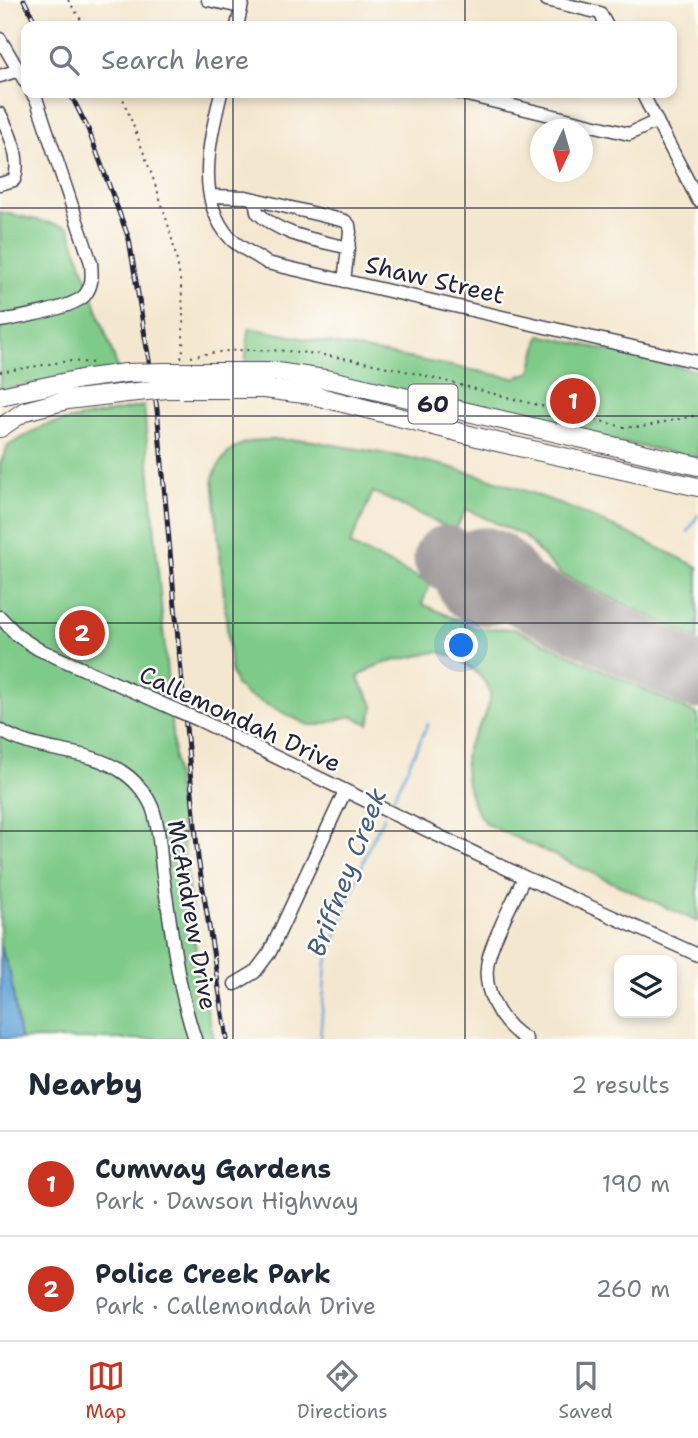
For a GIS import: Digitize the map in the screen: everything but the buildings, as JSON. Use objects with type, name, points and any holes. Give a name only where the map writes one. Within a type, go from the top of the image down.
[{"type":"highway","name":"60","points":[[0,428],[25,411],[66,400],[127,393],[165,380],[277,372],[331,380],[698,466]]},
{"type":"highway","name":"60","points":[[0,396],[81,379],[126,373],[165,380],[312,395],[497,442],[694,486]]},
{"type":"street","points":[[208,0],[242,4]]},
{"type":"street","points":[[547,0],[600,13],[604,21]]},
{"type":"street","points":[[0,39],[21,74]]},
{"type":"street","points":[[0,76],[19,70]]},
{"type":"street","points":[[0,321],[41,313],[83,297],[92,281],[91,263],[35,98]]},
{"type":"street","name":"Shaw Street","points":[[220,98],[207,181],[210,196],[219,222],[232,240],[267,263],[698,362]]},
{"type":"street","points":[[480,98],[629,134],[657,121]]},
{"type":"street","points":[[645,98],[698,200]]},
{"type":"street","points":[[0,114],[4,135],[13,149],[16,176],[14,180],[0,184]]},
{"type":"street","points":[[210,196],[255,200],[345,221],[349,229],[349,248],[344,281]]},
{"type":"street","points":[[255,200],[257,212],[278,228],[349,248]]},
{"type":"street","name":"Callemondah Drive","points":[[2,624],[38,649],[200,720],[524,877],[698,956]]},
{"type":"street","name":"McAndrew Drive","points":[[0,730],[29,744],[94,760],[120,770],[144,793],[155,821],[173,950],[181,993],[195,1039]]},
{"type":"street","points":[[235,984],[256,972],[270,952],[345,791]]},
{"type":"street","points":[[524,877],[489,957],[487,976],[494,1008],[515,1032],[526,1039]]},
{"type":"path","points":[[68,0],[82,21]]},
{"type":"path","points":[[123,98],[171,231],[181,284],[184,320],[183,353],[177,362],[205,354],[247,350],[298,353],[390,367],[623,427],[642,427],[698,415]]},
{"type":"path","points":[[0,372],[68,361],[93,362],[104,366]]},
{"type":"green space","points":[[0,212],[69,227],[118,369],[0,390]]},
{"type":"green space","points":[[249,328],[514,378],[531,372],[540,335],[698,371],[698,458],[245,366]]},
{"type":"green space","points":[[144,406],[178,802],[199,976],[214,1039],[20,1039],[10,974],[0,946],[0,464],[8,446],[45,425]]},
{"type":"green space","points":[[263,440],[307,440],[414,459],[482,476],[576,511],[698,567],[698,639],[560,574],[524,536],[466,509],[455,531],[373,492],[350,545],[430,583],[422,604],[475,628],[515,629],[698,715],[698,922],[486,824],[475,807],[467,785],[465,763],[469,743],[489,705],[489,691],[480,676],[454,657],[434,652],[388,662],[364,673],[358,678],[374,706],[369,724],[351,716],[320,725],[308,725],[245,694],[236,685],[231,671],[213,478],[220,463],[229,452],[239,446]]},
{"type":"water","points":[[0,946],[10,974],[20,1039],[0,1039]]},
{"type":"waterway","name":"Briffney Creek","points":[[688,532],[698,515]]},
{"type":"waterway","name":"Briffney Creek","points":[[389,807],[428,724]]},
{"type":"waterway","name":"Briffney Creek","points":[[320,1039],[326,964],[368,849],[384,816]]},
{"type":"taxiway","points":[[555,609],[525,567],[505,547],[489,541],[475,542],[463,549],[454,559],[449,572],[450,586],[456,599],[469,609],[493,612],[524,604],[540,605],[558,610],[602,631]]},
{"type":"runway","points":[[446,558],[698,677]]},
{"type":"railway","points":[[24,0],[34,21]]},
{"type":"railway","points":[[72,98],[88,129],[129,239],[157,409],[198,858],[227,1039]]},
{"type":"place","name":"Cumway Gardens","points":[[573,401]]},
{"type":"place","name":"Police Creek Park","points":[[82,633]]}]
